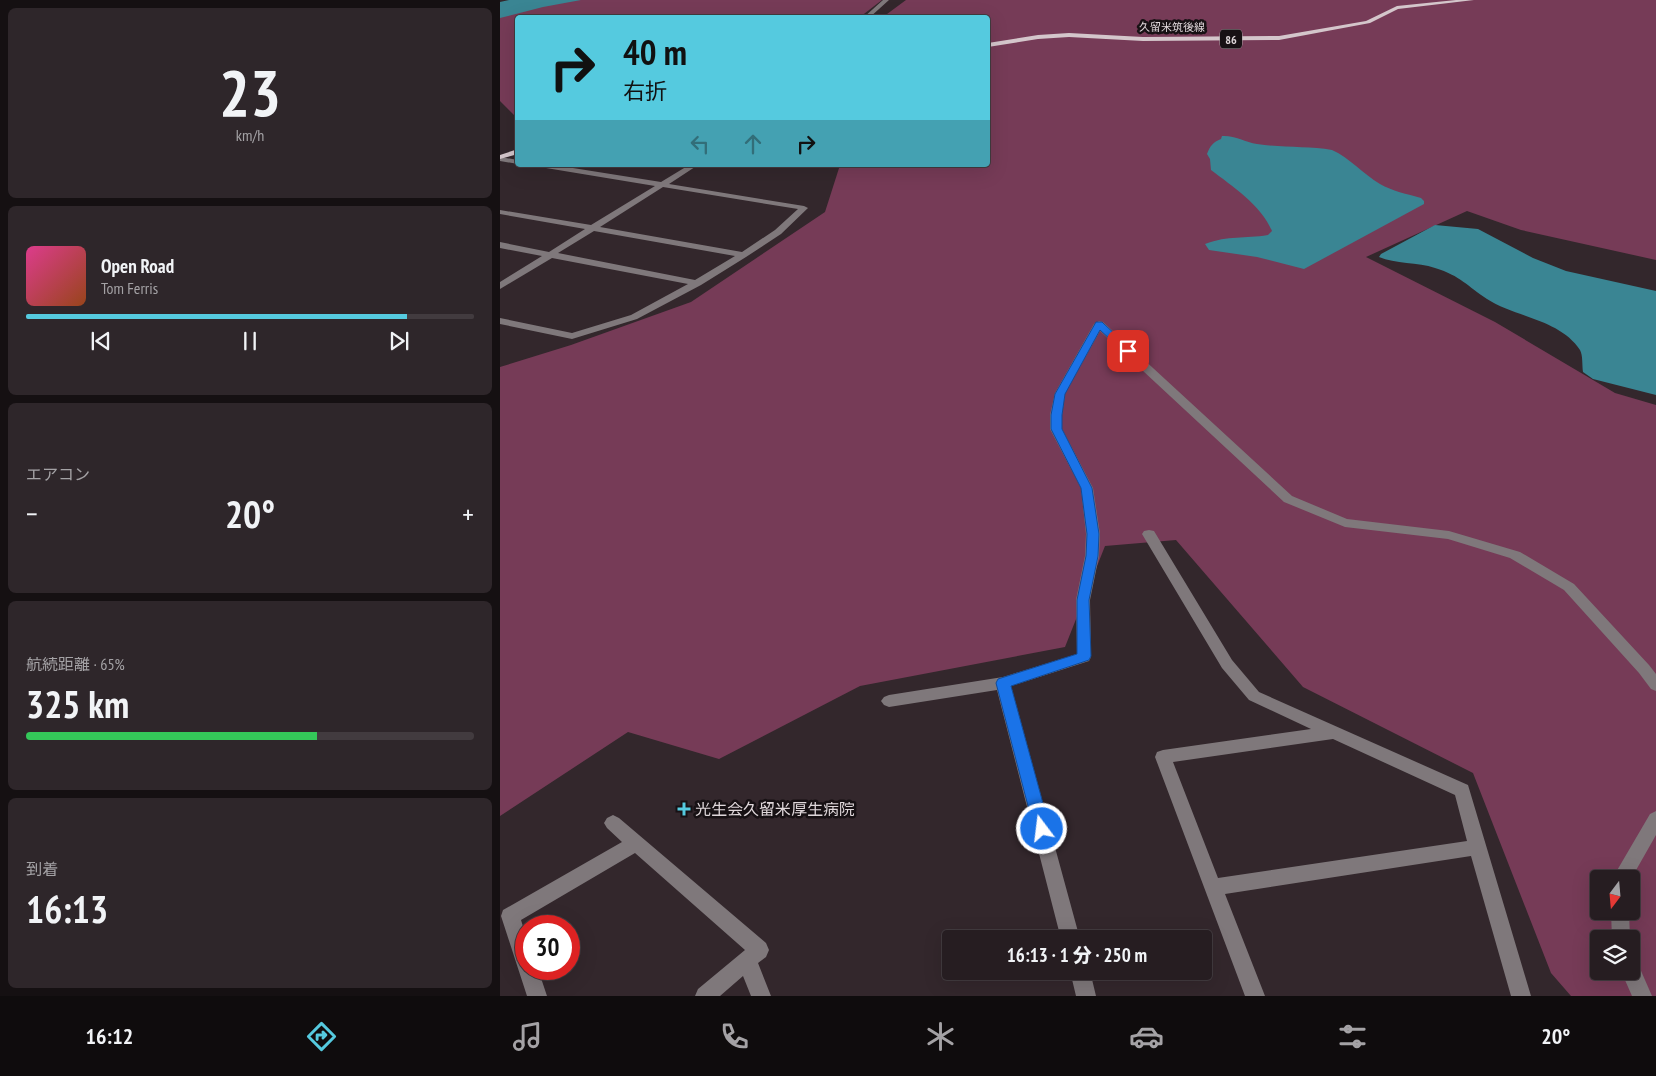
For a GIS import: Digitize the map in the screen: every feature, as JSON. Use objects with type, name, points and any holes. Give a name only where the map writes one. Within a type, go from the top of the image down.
[{"type":"main road","name":"久留米筑後線","points":[[990,45],[1038,37],[1069,35],[1144,39],[1279,38],[1368,22],[1397,8],[1471,0]]},
{"type":"main road","points":[[500,158],[515,152]]},
{"type":"street","points":[[868,15],[886,0]]},
{"type":"street","points":[[500,158],[515,161]]},
{"type":"street","points":[[500,321],[572,336],[634,317],[698,283],[778,232],[804,208],[553,167]]},
{"type":"street","points":[[500,286],[691,167]]},
{"type":"street","points":[[500,212],[739,254]]},
{"type":"street","points":[[500,245],[698,283]]},
{"type":"street","points":[[890,701],[1003,683],[1084,656],[1083,600],[1092,556],[1093,534],[1086,488],[1056,429],[1056,415],[1060,394],[1099,324],[1288,499],[1345,523],[1448,535],[1515,554],[1568,588],[1656,684]]},
{"type":"street","points":[[1149,534],[1227,664],[1254,696],[1462,790],[1521,996]]},
{"type":"street","points":[[1003,683],[1069,930]]},
{"type":"street","points":[[1254,996],[1163,757],[1334,732]]},
{"type":"street","points":[[1626,870],[1656,819]]},
{"type":"street","points":[[614,823],[759,950],[705,996]]},
{"type":"street","points":[[515,931],[510,916],[636,843]]},
{"type":"street","points":[[1213,887],[1477,847]]},
{"type":"street","points":[[748,960],[761,996]]},
{"type":"street","points":[[532,980],[538,996]]},
{"type":"street","points":[[1082,980],[1086,996]]},
{"type":"street","points":[[1635,980],[1642,996]]},
{"type":"shaded area","points":[[570,0],[882,0],[863,15],[515,15],[515,116],[500,101],[500,12]]},
{"type":"shaded area","points":[[906,0],[1656,0],[1656,260],[1521,230],[1467,211],[1366,257],[1495,322],[1615,393],[1656,405],[1656,996],[1571,996],[1551,973],[1473,773],[1303,687],[1176,540],[1105,546],[1065,647],[860,686],[719,759],[628,732],[500,816],[500,367],[571,345],[691,302],[825,212],[839,167],[990,167],[990,15],[886,15]]},
{"type":"water","points":[[509,0],[581,0],[500,18],[500,2]]},
{"type":"water","points":[[1222,136],[1266,145],[1332,150],[1345,157],[1380,184],[1421,198],[1424,204],[1304,269],[1257,257],[1209,250],[1205,244],[1229,238],[1268,235],[1272,231],[1253,204],[1237,189],[1211,170],[1210,159],[1207,154],[1212,145],[1221,139]]},
{"type":"water","points":[[1435,225],[1478,229],[1533,258],[1566,271],[1656,291],[1656,395],[1593,379],[1583,372],[1580,350],[1561,331],[1498,305],[1451,274],[1428,266],[1392,261],[1379,257],[1381,254]]},
{"type":"place","name":"光生会久留米厚生病院","points":[[684,809]]},
{"type":"route","points":[[1042,829],[1003,683],[1084,656],[1083,600],[1092,556],[1093,534],[1086,488],[1056,429],[1056,415],[1060,394],[1099,324],[1128,351]]}]
